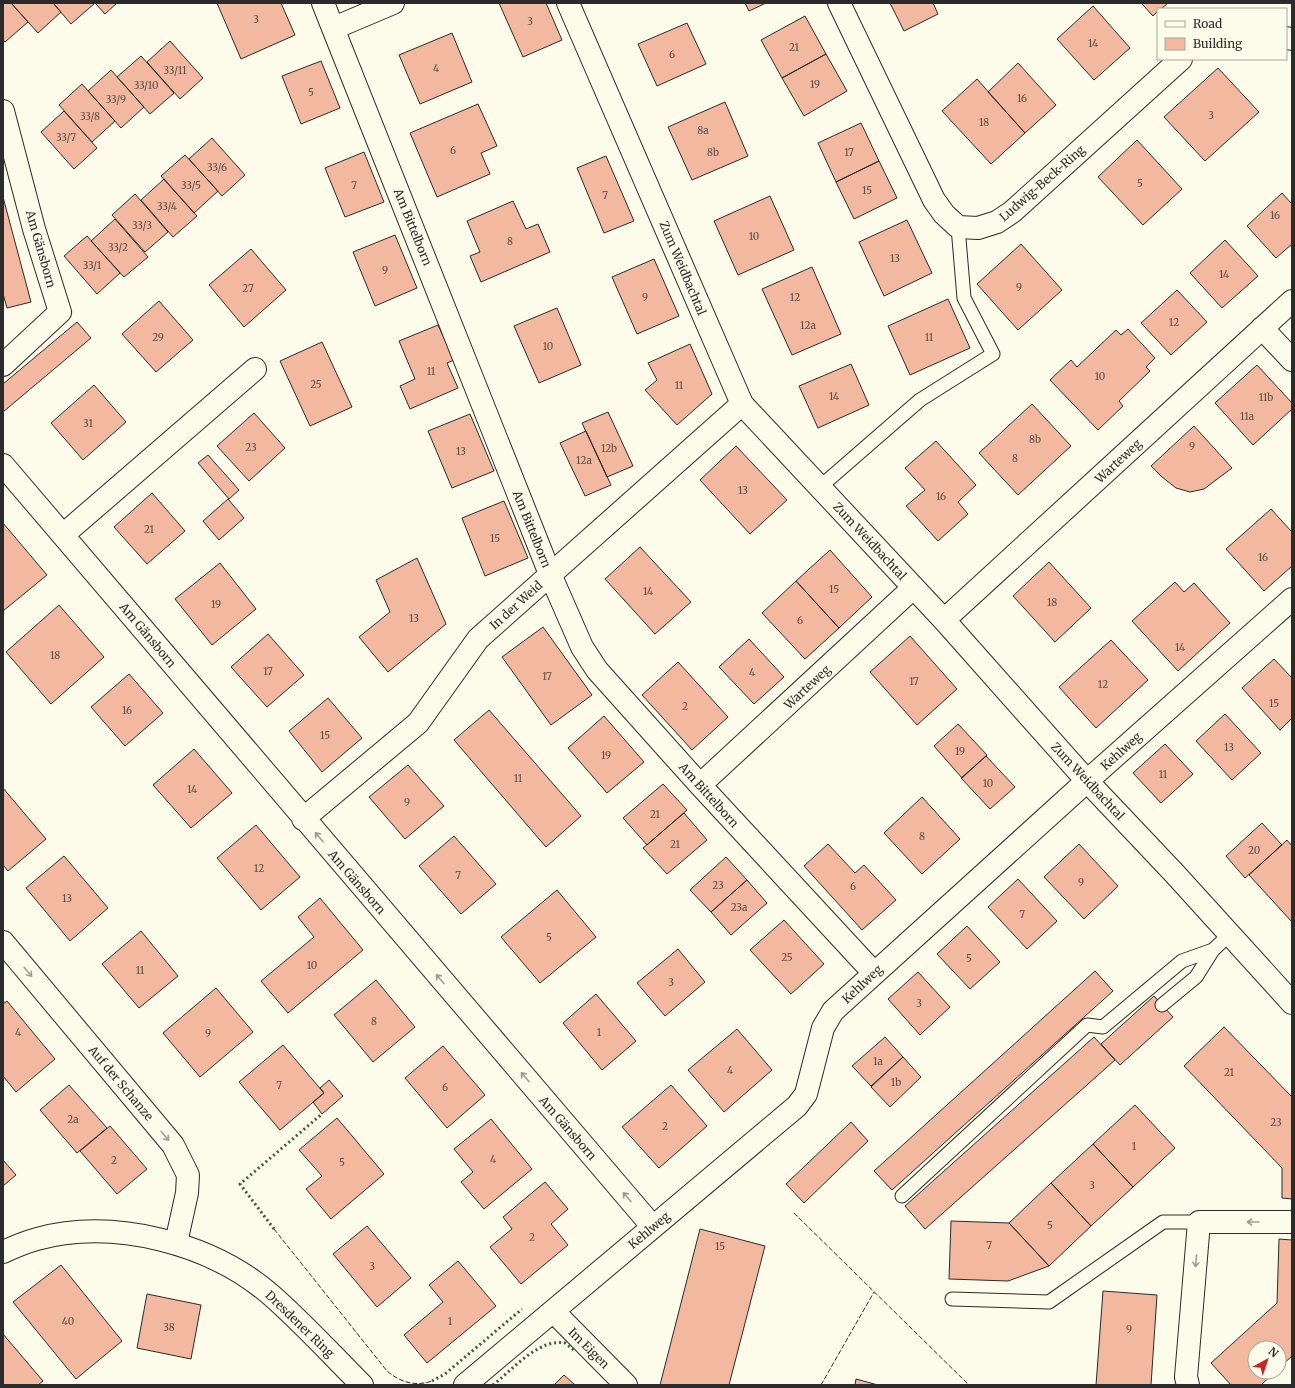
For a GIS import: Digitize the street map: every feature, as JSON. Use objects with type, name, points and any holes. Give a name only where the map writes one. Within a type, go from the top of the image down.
[{"type":"street","name":"Am Bittelborn","points":[[323,3],[550,574],[582,647],[597,670],[700,785],[874,973]]},
{"type":"street","points":[[334,28],[393,3]]},
{"type":"street","name":"Zum Weidbachtal","points":[[568,3],[742,404],[944,620],[1087,781],[1230,934],[1292,1003]]},
{"type":"street","points":[[839,3],[934,200],[944,214],[958,227]]},
{"type":"street","name":"Ludwig-Beck-Ring","points":[[958,227],[978,228],[997,222],[1012,212],[1180,60]]},
{"type":"street","name":"Am Gänsborn","points":[[3,111],[34,229],[60,312],[3,365]]},
{"type":"street","name":"Warteweg","points":[[944,620],[1292,301]]},
{"type":"street","points":[[1262,328],[1292,360]]},
{"type":"street","points":[[63,535],[255,369]]},
{"type":"street","name":"In der Weid","points":[[303,819],[418,723],[478,639],[742,404]]},
{"type":"street","name":"Am Gänsborn","points":[[3,465],[303,819],[653,1227]]},
{"type":"street","name":"Warteweg","points":[[700,785],[913,588]]},
{"type":"street","name":"Kehlweg","points":[[464,1385],[797,1106],[806,1094],[823,1028],[832,1011],[1292,599]]},
{"type":"street","name":"Auf der Schanze","points":[[3,942],[173,1145],[188,1175],[188,1193],[176,1243]]},
{"type":"street","points":[[1188,1385],[1186,1377],[1199,1222],[1292,1222]]},
{"type":"street","name":"Dresdener Ring","points":[[3,1252],[37,1239],[66,1234],[102,1232],[141,1236],[176,1243],[239,1272],[270,1294],[362,1385]]},
{"type":"street","name":"Im Eigen","points":[[553,1311],[626,1385]]},
{"type":"lane","points":[[820,487],[920,400],[993,354],[964,298],[958,227]]},
{"type":"lane","points":[[1162,1005],[1196,978],[1213,950],[1230,934]]},
{"type":"lane","points":[[902,1196],[1087,1025],[1103,1027],[1182,961],[1213,950]]},
{"type":"lane","points":[[952,1299],[1049,1302],[1163,1222],[1199,1222]]},
{"type":"building","points":[[3,3],[11,3],[28,22],[5,42],[3,40]]},
{"type":"building","points":[[11,3],[53,3],[61,12],[38,33]]},
{"type":"building","points":[[53,3],[95,3],[71,24]]},
{"type":"building","points":[[95,3],[117,3],[105,14]]},
{"type":"building","points":[[217,3],[281,3],[295,35],[241,59]]},
{"type":"building","points":[[499,3],[546,3],[562,40],[523,57]]},
{"type":"building","points":[[745,3],[766,3],[749,11]]},
{"type":"building","points":[[890,3],[933,3],[938,14],[904,31]]},
{"type":"building","points":[[1141,3],[1168,3],[1162,8],[1157,8],[1157,12],[1153,16]]},
{"type":"building","points":[[1093,6],[1130,48],[1094,80],[1057,39]]},
{"type":"building","points":[[805,16],[826,54],[782,78],[761,40]]},
{"type":"building","points":[[687,23],[706,64],[657,86],[638,44]]},
{"type":"building","points":[[452,33],[472,82],[420,104],[399,55]]},
{"type":"building","points":[[170,41],[203,78],[180,99],[147,62]]},
{"type":"building","points":[[826,54],[847,91],[804,116],[782,78]]},
{"type":"building","points":[[141,56],[174,93],[150,114],[117,77]]},
{"type":"building","points":[[321,61],[340,108],[301,124],[282,76]]},
{"type":"building","points":[[1018,63],[1056,105],[1025,133],[988,92]]},
{"type":"building","points":[[1218,68],[1259,112],[1205,161],[1164,117]]},
{"type":"building","points":[[111,70],[144,107],[121,128],[88,91]]},
{"type":"building","points":[[977,79],[1025,133],[991,164],[942,111]]},
{"type":"building","points":[[82,84],[115,121],[92,142],[59,105]]},
{"type":"building","points":[[725,102],[748,156],[692,180],[668,127]]},
{"type":"building","points":[[478,104],[497,146],[481,153],[490,174],[437,197],[410,133]]},
{"type":"building","points":[[64,111],[97,148],[74,169],[41,132]]},
{"type":"building","points":[[861,123],[879,161],[836,182],[818,143]]},
{"type":"building","points":[[212,138],[245,175],[222,196],[189,159]]},
{"type":"building","points":[[1137,140],[1182,189],[1143,225],[1098,177]]},
{"type":"building","points":[[364,152],[384,202],[345,217],[325,168]]},
{"type":"building","points":[[185,155],[218,191],[194,213],[161,176]]},
{"type":"building","points":[[606,156],[634,221],[604,233],[577,168]]},
{"type":"building","points":[[879,161],[897,198],[854,219],[836,182]]},
{"type":"building","points":[[164,179],[197,216],[173,237],[141,200]]},
{"type":"building","points":[[1282,193],[1292,204],[1292,244],[1276,258],[1247,226]]},
{"type":"building","points":[[135,194],[168,232],[145,252],[112,215]]},
{"type":"building","points":[[770,196],[794,250],[738,275],[714,221]]},
{"type":"building","points":[[3,197],[31,302],[7,308],[3,294]]},
{"type":"building","points":[[513,201],[526,229],[538,224],[550,252],[481,282],[470,256],[480,252],[467,221]]},
{"type":"building","points":[[115,219],[148,257],[124,277],[91,241]]},
{"type":"building","points":[[907,220],[932,273],[884,296],[859,242]]},
{"type":"building","points":[[395,235],[417,288],[375,306],[353,252]]},
{"type":"building","points":[[87,236],[120,273],[97,294],[64,256]]},
{"type":"building","points":[[1225,240],[1258,276],[1222,308],[1190,273]]},
{"type":"building","points":[[1021,244],[1062,290],[1018,330],[977,284]]},
{"type":"building","points":[[251,249],[286,290],[244,327],[209,285]]},
{"type":"building","points":[[654,259],[679,316],[637,334],[612,277]]},
{"type":"building","points":[[812,267],[841,334],[792,355],[762,289]]},
{"type":"building","points":[[1177,290],[1207,322],[1171,355],[1141,323]]},
{"type":"building","points":[[948,299],[970,348],[910,375],[888,326]]},
{"type":"building","points":[[159,301],[193,340],[156,372],[122,334]]},
{"type":"building","points":[[557,308],[581,365],[539,383],[514,326]]},
{"type":"building","points":[[77,322],[91,338],[3,412],[3,384]]},
{"type":"building","points":[[438,325],[454,360],[447,363],[458,388],[410,409],[400,386],[415,379],[399,341]]},
{"type":"building","points":[[1128,329],[1155,358],[1146,367],[1150,371],[1119,401],[1123,406],[1098,430],[1050,380],[1071,360],[1077,367],[1116,330],[1121,335]]},
{"type":"building","points":[[322,342],[352,407],[310,426],[280,361]]},
{"type":"building","points":[[690,344],[712,394],[677,425],[645,390],[657,380],[648,363]]},
{"type":"building","points":[[851,364],[869,405],[818,428],[799,386]]},
{"type":"building","points":[[1257,365],[1292,403],[1292,409],[1253,445],[1215,403]]},
{"type":"building","points":[[94,385],[126,422],[83,460],[51,423]]},
{"type":"building","points":[[1032,404],[1071,446],[1018,495],[979,453]]},
{"type":"building","points":[[608,412],[633,466],[607,477],[582,423]]},
{"type":"building","points":[[254,413],[285,448],[249,481],[217,446]]},
{"type":"building","points":[[470,414],[494,471],[452,488],[428,431]]},
{"type":"building","points":[[1194,426],[1232,468],[1204,489],[1190,492],[1176,488],[1151,466]]},
{"type":"building","points":[[586,431],[611,485],[585,496],[560,443]]},
{"type":"building","points":[[936,441],[976,485],[958,502],[968,514],[938,541],[906,506],[925,490],[905,468]]},
{"type":"building","points":[[736,446],[787,500],[750,534],[700,480]]},
{"type":"building","points":[[208,455],[239,490],[229,499],[198,463]]},
{"type":"building","points":[[152,493],[185,531],[147,564],[114,527]]},
{"type":"building","points":[[228,499],[244,518],[219,540],[203,521]]},
{"type":"building","points":[[504,501],[528,558],[485,576],[462,518]]},
{"type":"building","points":[[1271,509],[1292,532],[1292,566],[1264,591],[1226,549]]},
{"type":"building","points":[[3,523],[47,575],[3,611]]},
{"type":"building","points":[[640,547],[691,602],[655,634],[605,579]]},
{"type":"building","points":[[830,550],[872,597],[839,628],[796,581]]},
{"type":"building","points":[[417,558],[446,624],[388,672],[359,637],[390,612],[376,580]]},
{"type":"building","points":[[1049,562],[1091,608],[1055,642],[1013,596]]},
{"type":"building","points":[[220,563],[256,609],[212,645],[175,599]]},
{"type":"building","points":[[796,581],[839,628],[805,659],[762,613]]},
{"type":"building","points":[[1175,582],[1184,592],[1194,583],[1230,623],[1178,671],[1132,621]]},
{"type":"building","points":[[59,605],[104,657],[51,704],[6,652]]},
{"type":"building","points":[[543,627],[592,695],[551,725],[502,657]]},
{"type":"building","points":[[268,634],[304,675],[267,707],[231,667]]},
{"type":"building","points":[[910,636],[957,689],[917,725],[870,672]]},
{"type":"building","points":[[749,639],[784,677],[754,704],[719,667]]},
{"type":"building","points":[[1111,640],[1148,680],[1096,728],[1059,687]]},
{"type":"building","points":[[1274,659],[1292,678],[1292,718],[1280,730],[1242,688]]},
{"type":"building","points":[[678,662],[728,717],[692,750],[642,695]]},
{"type":"building","points":[[129,674],[163,713],[125,746],[91,707]]},
{"type":"building","points":[[328,698],[362,738],[322,772],[289,731]]},
{"type":"building","points":[[489,710],[581,816],[546,847],[454,740]]},
{"type":"building","points":[[1225,714],[1261,753],[1232,780],[1196,741]]},
{"type":"building","points":[[604,716],[644,762],[607,793],[568,748]]},
{"type":"building","points":[[958,724],[987,755],[962,778],[934,746]]},
{"type":"building","points":[[1165,744],[1193,774],[1161,803],[1133,773]]},
{"type":"building","points":[[194,749],[232,793],[191,828],[153,785]]},
{"type":"building","points":[[986,756],[1015,787],[990,809],[961,778]]},
{"type":"building","points":[[408,765],[444,806],[405,839],[369,797]]},
{"type":"building","points":[[663,784],[687,810],[647,845],[623,818]]},
{"type":"building","points":[[3,788],[46,839],[8,871],[3,865]]},
{"type":"building","points":[[922,797],[960,839],[922,874],[884,833]]},
{"type":"building","points":[[684,813],[707,840],[667,874],[643,848]]},
{"type":"building","points":[[1262,823],[1282,845],[1245,878],[1226,856]]},
{"type":"building","points":[[256,825],[300,877],[261,910],[217,858]]},
{"type":"building","points":[[454,836],[496,884],[461,914],[419,866]]},
{"type":"building","points":[[1287,840],[1292,846],[1292,922],[1249,875]]},
{"type":"building","points":[[828,844],[855,873],[864,865],[896,900],[862,930],[804,866]]},
{"type":"building","points":[[1079,844],[1118,886],[1084,919],[1044,877]]},
{"type":"building","points":[[64,856],[108,908],[70,941],[26,888]]},
{"type":"building","points":[[726,857],[747,880],[711,912],[690,890]]},
{"type":"building","points":[[1018,879],[1057,921],[1027,949],[988,907]]},
{"type":"building","points":[[747,880],[767,903],[731,935],[711,912]]},
{"type":"building","points":[[557,890],[596,937],[540,983],[501,937]]},
{"type":"building","points":[[320,898],[363,950],[288,1013],[261,981],[314,937],[298,917]]},
{"type":"building","points":[[784,920],[824,964],[791,994],[750,950]]},
{"type":"building","points":[[967,926],[1000,962],[970,989],[937,954]]},
{"type":"building","points":[[141,931],[178,976],[139,1008],[102,964]]},
{"type":"building","points":[[678,949],[705,982],[665,1016],[637,983]]},
{"type":"building","points":[[1095,971],[1113,991],[892,1190],[874,1171]]},
{"type":"building","points":[[918,972],[950,1007],[920,1035],[888,999]]},
{"type":"building","points":[[376,980],[415,1027],[373,1062],[334,1015]]},
{"type":"building","points":[[216,988],[253,1032],[200,1077],[163,1033]]},
{"type":"building","points":[[596,994],[636,1041],[602,1070],[563,1023]]},
{"type":"building","points":[[1154,996],[1173,1017],[1120,1065],[1101,1044]]},
{"type":"building","points":[[7,1001],[55,1059],[16,1092],[3,1076],[3,1004]]},
{"type":"building","points":[[1224,1027],[1292,1097],[1292,1199],[1282,1198],[1282,1168],[1184,1066]]},
{"type":"building","points":[[737,1029],[772,1070],[724,1112],[688,1070]]},
{"type":"building","points":[[885,1037],[903,1057],[871,1086],[852,1066]]},
{"type":"building","points":[[1094,1037],[1115,1060],[925,1229],[905,1206]]},
{"type":"building","points":[[283,1045],[324,1093],[280,1130],[239,1082]]},
{"type":"building","points":[[443,1046],[485,1095],[447,1128],[405,1078]]},
{"type":"building","points":[[903,1057],[921,1077],[890,1107],[871,1087]]},
{"type":"building","points":[[329,1080],[343,1096],[322,1114],[313,1102],[324,1093],[320,1088]]},
{"type":"building","points":[[69,1085],[107,1128],[77,1153],[40,1110]]},
{"type":"building","points":[[671,1085],[707,1126],[659,1168],[622,1127]]},
{"type":"building","points":[[1135,1105],[1175,1148],[1133,1187],[1093,1144]]},
{"type":"building","points":[[337,1118],[384,1174],[331,1219],[306,1189],[322,1176],[299,1150]]},
{"type":"building","points":[[491,1119],[532,1169],[484,1209],[461,1182],[473,1172],[454,1149]]},
{"type":"building","points":[[851,1122],[868,1141],[804,1203],[786,1184]]},
{"type":"building","points":[[110,1126],[147,1169],[117,1194],[80,1151]]},
{"type":"building","points":[[1093,1144],[1133,1187],[1091,1226],[1051,1183]]},
{"type":"building","points":[[3,1160],[16,1175],[3,1186]]},
{"type":"building","points":[[545,1182],[568,1209],[551,1224],[568,1245],[521,1284],[490,1247],[512,1229],[503,1217]]},
{"type":"building","points":[[1051,1183],[1091,1226],[1049,1266],[1009,1223]]},
{"type":"building","points":[[951,1221],[1009,1223],[1049,1266],[1008,1281],[949,1279]]},
{"type":"building","points":[[367,1226],[411,1278],[377,1307],[333,1254]]},
{"type":"building","points":[[700,1229],[765,1246],[729,1385],[660,1385]]},
{"type":"building","points":[[1279,1239],[1292,1240],[1292,1356],[1287,1361],[1287,1340],[1247,1340],[1247,1380],[1266,1380],[1261,1385],[1231,1385],[1211,1363],[1277,1303]]},
{"type":"building","points":[[458,1261],[496,1306],[427,1363],[404,1335],[443,1302],[429,1285]]},
{"type":"building","points":[[61,1265],[122,1341],[76,1379],[13,1302]]},
{"type":"building","points":[[1103,1291],[1157,1295],[1151,1385],[1096,1385]]},
{"type":"building","points":[[147,1294],[201,1305],[191,1359],[137,1348]]},
{"type":"building","points":[[3,1334],[43,1381],[38,1385],[3,1385]]},
{"type":"building","points":[[564,1375],[575,1385],[554,1385]]},
{"type":"building","points":[[856,1379],[878,1385],[855,1385]]},
{"type":"hedge","points":[[274,1229],[240,1184],[322,1114]]},
{"type":"hedge","points":[[432,1381],[445,1374],[522,1309]]},
{"type":"hedge","points":[[493,1385],[526,1356],[545,1345],[565,1343],[574,1350]]},
{"type":"fence","points":[[794,1213],[969,1385]]},
{"type":"fence","points":[[274,1229],[387,1371],[402,1381],[420,1384],[432,1381]]},
{"type":"fence","points":[[821,1385],[874,1292]]}]
